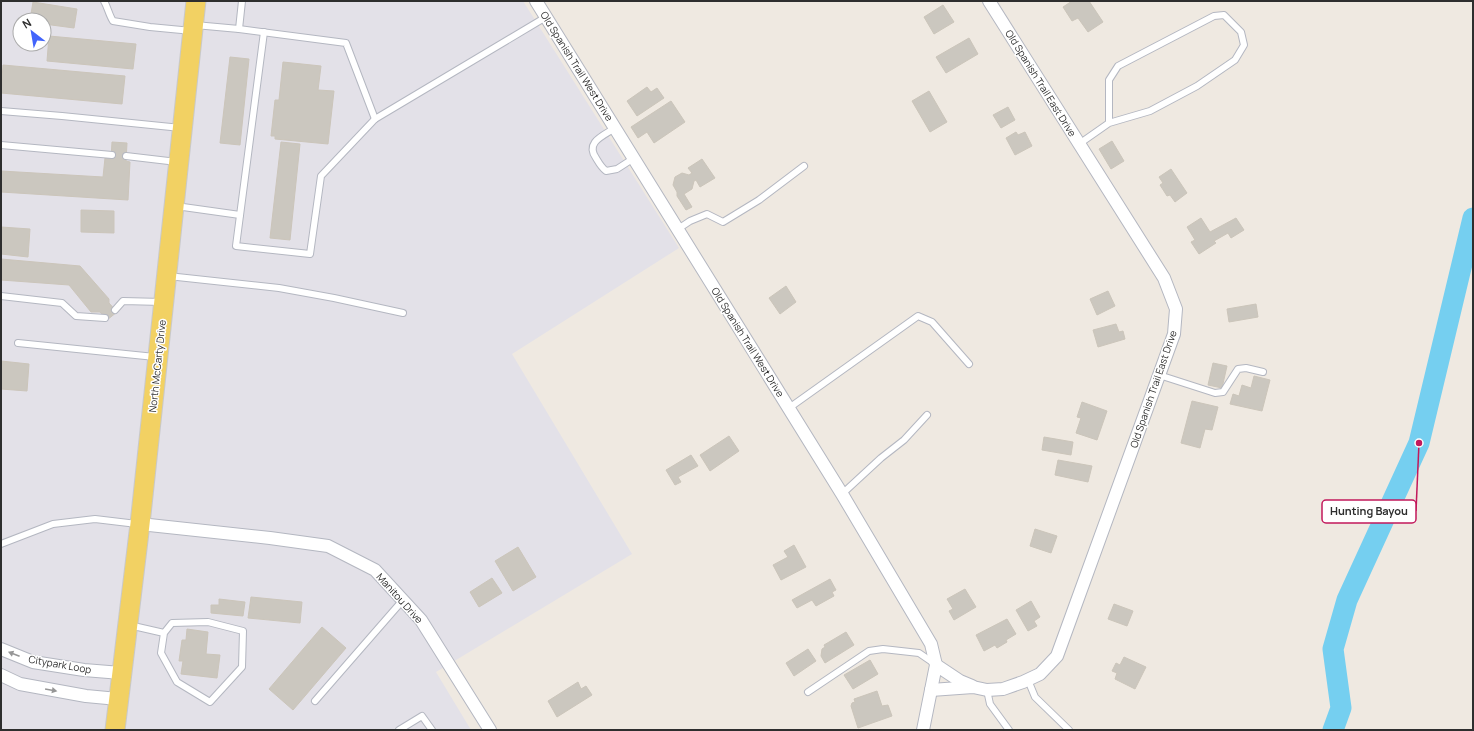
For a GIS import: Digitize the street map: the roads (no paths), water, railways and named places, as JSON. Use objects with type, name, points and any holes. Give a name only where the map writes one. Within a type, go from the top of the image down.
[{"type":"main road","name":"North McCarty Drive","points":[[115,730],[140,524],[196,1]]},
{"type":"street","name":"Old Spanish Trail West Drive","points":[[536,1],[790,408],[931,644],[936,665],[923,730]]},
{"type":"street","name":"Old Spanish Trail East Drive","points":[[931,690],[973,687],[987,690],[1003,689],[1040,674],[1057,656],[1174,334],[1176,309],[1164,278],[989,1]]},
{"type":"street","name":"Manitou Drive","points":[[140,524],[270,538],[328,546],[375,570],[421,620],[490,730]]},
{"type":"street","name":"Citypark Loop","points":[[1,649],[34,662],[84,670],[121,673]]},
{"type":"street","points":[[936,665],[960,681],[973,687]]},
{"type":"street","points":[[1,675],[20,684],[86,696],[118,698]]},
{"type":"lane","points":[[104,1],[108,7],[113,22],[150,27],[239,29],[346,43],[375,118]]},
{"type":"lane","points":[[239,29],[242,1]]},
{"type":"lane","points":[[1079,144],[1109,123],[1150,111],[1197,86],[1235,60],[1244,44],[1241,32],[1224,16],[1214,16],[1118,66],[1109,80],[1109,123]]},
{"type":"lane","points":[[264,32],[236,246],[310,254],[321,176],[375,118],[546,17]]},
{"type":"lane","points":[[1,111],[183,128]]},
{"type":"lane","points":[[615,128],[594,142],[592,146],[593,153],[601,167],[606,171],[617,169],[634,158]]},
{"type":"lane","points":[[1,145],[112,155]]},
{"type":"lane","points":[[126,156],[179,163]]},
{"type":"lane","points":[[678,229],[690,220],[707,214],[723,222],[759,200],[804,166]]},
{"type":"lane","points":[[174,206],[240,215]]},
{"type":"lane","points":[[167,276],[279,288],[403,313]]},
{"type":"lane","points":[[1,296],[62,303],[76,316],[105,318]]},
{"type":"lane","points":[[115,310],[123,301],[164,302]]},
{"type":"lane","points":[[790,408],[918,316],[932,322],[969,364]]},
{"type":"lane","points":[[18,343],[158,357]]},
{"type":"lane","points":[[1159,375],[1216,393],[1223,392],[1238,369],[1246,368],[1263,372]]},
{"type":"lane","points":[[842,494],[904,440],[927,415]]},
{"type":"lane","points":[[1,544],[53,524],[95,519],[140,524]]},
{"type":"lane","points":[[315,701],[403,600]]},
{"type":"lane","points":[[208,622],[243,631],[242,667],[210,702],[177,682],[160,653],[164,633],[172,623],[208,622]]},
{"type":"lane","points":[[128,624],[164,633]]},
{"type":"lane","points":[[808,692],[869,651],[883,648],[920,653],[936,665]]},
{"type":"lane","points":[[1028,680],[1035,697],[1069,730]]},
{"type":"lane","points":[[987,690],[990,704],[1009,730]]},
{"type":"lane","points":[[399,730],[422,716],[432,730]]},
{"type":"waterway","points":[[1333,730],[1341,708],[1333,649],[1347,600],[1419,443],[1473,218]]},
{"type":"place","name":"Hunting Bayou","points":[[1419,443]]}]
